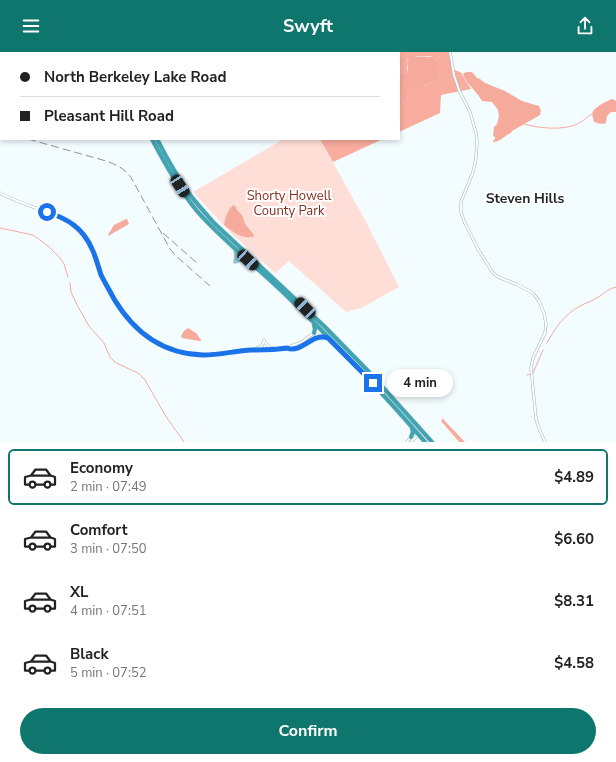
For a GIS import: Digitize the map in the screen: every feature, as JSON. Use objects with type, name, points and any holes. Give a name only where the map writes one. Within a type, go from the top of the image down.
[{"type":"highway","points":[[153,140],[197,211],[234,248],[289,298],[365,375],[410,424],[432,442]]},
{"type":"highway","points":[[158,140],[183,184],[201,208],[324,326],[369,372],[419,431],[426,442]]},
{"type":"highway","points":[[313,323],[315,329],[314,333]]},
{"type":"highway","points":[[410,424],[413,431],[411,440]]},
{"type":"main road","points":[[234,248],[236,253],[235,262],[240,260],[248,260]]},
{"type":"street","points":[[450,52],[454,75],[459,90],[470,112],[477,141],[473,172],[461,202],[461,212],[464,222],[492,273],[533,292],[544,313],[546,324],[545,333],[533,358],[531,368],[536,419],[545,442]]},
{"type":"street","points":[[0,193],[21,203],[58,215],[76,226],[85,236],[93,249],[102,276],[122,311],[136,327],[154,341],[179,351],[202,355],[287,348],[291,350],[322,336],[328,338]]},
{"type":"street","points":[[313,339],[324,326]]},
{"type":"street","points":[[287,348],[301,342],[316,331],[320,330]]},
{"type":"street","points":[[252,350],[262,346],[264,340],[268,346],[276,349]]},
{"type":"street","points":[[407,442],[411,440],[419,431]]},
{"type":"street","points":[[411,440],[419,431]]},
{"type":"green space","name":"Shorty Howell County Park","points":[[282,140],[321,140],[364,218],[399,287],[361,308],[346,312],[289,261],[275,273],[230,232],[193,192]]},
{"type":"shaded area","points":[[400,52],[449,52],[452,69],[460,72],[471,89],[441,95],[440,113],[400,132],[400,97],[404,103],[406,102],[407,95],[410,91],[439,79],[436,58],[431,56],[414,56],[407,60],[407,72],[403,74],[400,73]]},
{"type":"shaded area","points":[[409,57],[435,57],[437,61],[439,80],[411,91],[408,95],[406,103],[404,103],[400,97],[400,73],[403,74],[407,72]]},
{"type":"shaded area","points":[[472,72],[477,78],[485,83],[505,91],[522,101],[539,106],[541,110],[540,115],[512,131],[500,140],[493,142],[495,139],[493,136],[494,127],[497,124],[499,116],[498,110],[492,102],[482,101],[463,76],[464,73]]},
{"type":"shaded area","points":[[612,99],[616,101],[616,112],[611,112],[607,116],[605,124],[594,122],[592,113],[594,110],[601,104]]},
{"type":"shaded area","points":[[321,140],[381,140],[333,162]]},
{"type":"shaded area","points":[[233,205],[242,215],[245,224],[254,235],[253,237],[241,236],[224,225],[227,214]]},
{"type":"shaded area","points":[[126,219],[129,224],[108,236],[114,225]]},
{"type":"shaded area","points":[[188,328],[196,333],[201,341],[182,338],[181,336],[184,331]]},
{"type":"shaded area","points":[[443,418],[465,442],[459,442],[441,421]]},
{"type":"waterway","points":[[439,70],[451,72]]},
{"type":"waterway","points":[[455,72],[463,74]]},
{"type":"waterway","points":[[524,124],[543,128],[564,128],[579,123],[592,114]]},
{"type":"waterway","points":[[0,228],[33,235],[48,246],[60,258],[64,264],[68,277]]},
{"type":"waterway","points":[[70,283],[71,292],[77,305],[89,326],[104,343],[110,357],[116,363],[138,373],[145,380],[165,415],[184,442]]},
{"type":"waterway","points":[[547,343],[553,332],[570,313],[609,289],[616,287]]},
{"type":"waterway","points":[[533,373],[543,350]]},
{"type":"railway","points":[[32,140],[106,161],[125,171],[131,177],[170,249],[210,286]]},
{"type":"railway","points":[[163,233],[197,263]]},
{"type":"district","name":"Steven Hills","points":[[525,198]]},
{"type":"route","points":[[47,212],[66,219],[81,231],[93,249],[102,276],[122,311],[136,327],[154,341],[179,351],[204,355],[252,350],[274,350],[287,348],[291,350],[298,348],[313,339],[324,336],[328,338],[373,383]]}]
